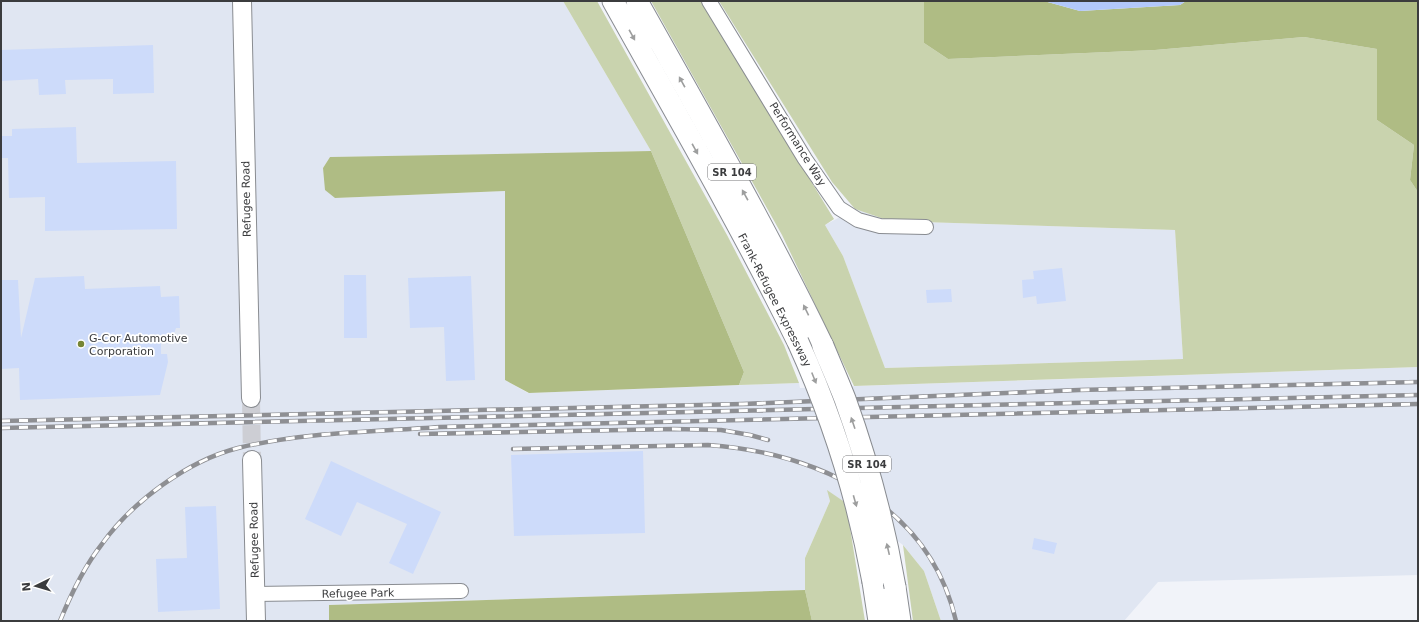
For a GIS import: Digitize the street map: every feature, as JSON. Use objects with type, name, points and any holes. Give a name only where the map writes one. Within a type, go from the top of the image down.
[{"type":"highway","name":"Frank-Refugee Expressway","points":[[613,1],[716,186],[777,300],[812,372],[846,468],[863,530],[879,621]]},
{"type":"highway","name":"Frank-Refugee Expressway","points":[[637,1],[757,216],[796,289],[823,346],[862,447],[883,525],[900,621]]},
{"type":"main road","name":"Refugee Road","points":[[242,1],[250,398]]},
{"type":"main road","name":"Refugee Road","points":[[252,460],[256,621]]},
{"type":"street","name":"Performance Way","points":[[709,1],[805,159],[839,208],[858,220],[880,226],[926,227]]},
{"type":"street","name":"Refugee Park","points":[[255,594],[461,591]]},
{"type":"shaded area","points":[[1,1],[563,1],[651,151],[330,157],[323,168],[335,198],[505,191],[505,380],[528,393],[799,383],[800,388],[1418,367],[1418,575],[1158,582],[1124,621],[941,621],[924,571],[903,545],[828,491],[830,501],[805,558],[805,590],[329,605],[329,621],[1,621]]},
{"type":"shaded area","points":[[855,209],[890,221],[1175,230],[1183,359],[885,368],[843,256],[825,225]]},
{"type":"green space","points":[[563,1],[597,1],[727,235],[784,345],[799,383],[739,385],[744,372],[651,151]]},
{"type":"green space","points":[[651,1],[701,1],[834,219],[825,225],[843,256],[885,368],[1183,359],[1175,230],[890,221],[855,209],[832,182],[719,1],[924,1],[924,43],[948,59],[1155,50],[1304,37],[1377,49],[1377,120],[1414,145],[1410,180],[1418,192],[1418,367],[854,386],[782,235]]},
{"type":"green space","points":[[924,1],[1044,1],[1080,11],[1180,5],[1186,1],[1418,1],[1418,192],[1410,180],[1414,145],[1377,120],[1377,49],[1304,37],[1155,50],[948,59],[924,43]]},
{"type":"green space","points":[[651,151],[744,372],[739,385],[529,393],[505,380],[505,191],[335,198],[325,190],[323,168],[330,157]]},
{"type":"green space","points":[[827,490],[846,503],[865,621],[812,621],[805,590],[805,558],[830,501]]},
{"type":"green space","points":[[903,545],[924,571],[941,621],[913,621]]},
{"type":"green space","points":[[805,590],[812,621],[329,621],[329,605]]},
{"type":"water","points":[[1044,1],[1186,1],[1180,5],[1080,11]]},
{"type":"building","points":[[153,45],[154,93],[113,94],[113,79],[65,80],[66,94],[39,95],[38,79],[1,81],[1,50]]},
{"type":"building","points":[[76,127],[77,163],[176,161],[177,229],[45,231],[45,197],[9,198],[8,158],[1,158],[1,136],[12,136],[12,129]]},
{"type":"building","points":[[1062,268],[1066,301],[1037,304],[1036,296],[1023,298],[1022,280],[1034,279],[1033,271]]},
{"type":"building","points":[[344,275],[366,275],[367,338],[344,338]]},
{"type":"building","name":"G-Cor Automotive Corporation","points":[[84,276],[85,289],[160,286],[161,297],[179,296],[180,328],[176,328],[174,334],[161,335],[161,354],[167,354],[168,362],[160,395],[20,400],[19,368],[1,369],[1,280],[18,280],[21,338],[35,278]]},
{"type":"building","points":[[471,276],[475,380],[446,381],[444,327],[410,328],[408,278]]},
{"type":"building","points":[[951,289],[952,302],[927,303],[926,290]]},
{"type":"building","points":[[643,451],[645,533],[514,536],[511,455]]},
{"type":"building","points":[[331,461],[441,512],[413,574],[389,563],[407,524],[357,502],[341,536],[305,519]]},
{"type":"building","points":[[216,506],[220,609],[158,612],[156,559],[187,558],[185,507]]},
{"type":"building","points":[[1034,538],[1057,543],[1054,554],[1032,549]]},
{"type":"tunnel","points":[[251,398],[252,460]]},
{"type":"railway","points":[[1,421],[743,404],[1079,390],[1418,382]]},
{"type":"railway","points":[[1,428],[1418,395]]},
{"type":"railway","points":[[60,621],[78,581],[95,553],[114,528],[162,485],[180,473],[219,454],[238,448],[288,439],[339,433],[440,427],[1418,404]]},
{"type":"railway","points":[[420,434],[674,429],[721,430],[768,440]]},
{"type":"railway","points":[[513,449],[708,445],[749,450],[789,459],[828,473],[863,492],[895,516],[921,545],[942,580],[956,621]]},
{"type":"place","name":"G-Cor Automotive Corporation","points":[[81,344]]}]
